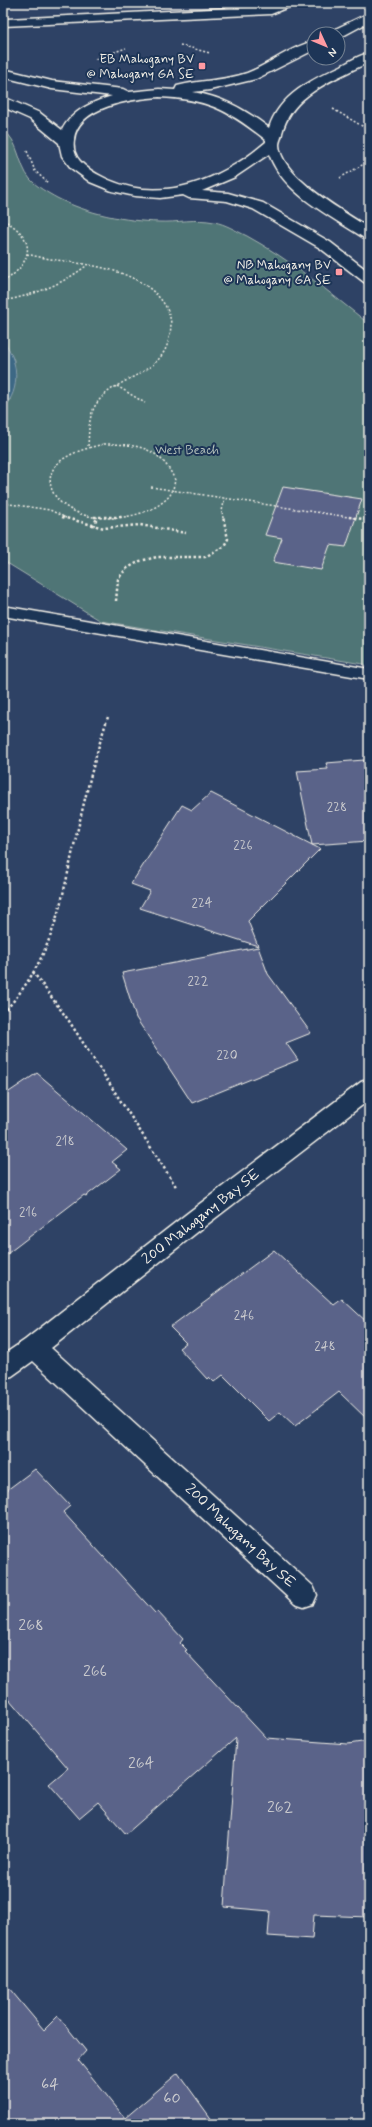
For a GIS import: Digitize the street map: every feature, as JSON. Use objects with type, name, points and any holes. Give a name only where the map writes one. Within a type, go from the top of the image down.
[{"type":"street","points":[[7,23],[271,10],[286,3]]},
{"type":"street","points":[[346,29],[369,17]]},
{"type":"street","points":[[306,49],[251,76],[210,86],[138,94],[111,100],[85,112],[73,123],[66,141],[68,153],[72,160],[90,176],[126,190],[228,197],[258,206],[325,245],[369,279]]},
{"type":"street","points":[[369,57],[301,93],[279,118],[273,141],[277,160],[282,168],[307,193],[369,235]]},
{"type":"street","points":[[3,73],[67,87],[138,94]]},
{"type":"street","points":[[159,92],[198,98],[228,107],[253,121],[273,141]]},
{"type":"street","points":[[3,102],[35,116],[66,141]]},
{"type":"street","points":[[172,194],[208,184],[233,174],[250,163],[273,141]]},
{"type":"street","name":"200 Mahogany Bay SE","points":[[3,1368],[34,1347],[197,1218],[369,1088]]},
{"type":"street","name":"200 Mahogany Bay SE","points":[[34,1347],[304,1595]]},
{"type":"lane","points":[[3,612],[369,674]]},
{"type":"path","points":[[176,44],[211,54]]},
{"type":"path","points":[[90,60],[115,53],[128,47]]},
{"type":"path","points":[[333,109],[362,126],[369,133]]},
{"type":"path","points":[[336,180],[369,161]]},
{"type":"path","points":[[3,220],[21,233],[28,246],[26,261],[15,274],[3,282]]},
{"type":"path","points":[[27,254],[48,260],[86,266],[126,276],[145,285],[161,298],[170,312],[173,328],[162,356],[148,369],[116,386],[97,402],[90,415],[88,447]]},
{"type":"path","points":[[3,301],[51,288],[65,281],[86,266]]},
{"type":"path","points":[[116,386],[145,403]]},
{"type":"path","points":[[104,444],[121,444],[138,447],[152,452],[164,460],[171,469],[175,479],[173,490],[165,501],[152,510],[135,516],[116,519],[97,518],[79,514],[64,506],[54,496],[50,485],[52,473],[59,463],[72,454],[88,447],[104,444]]},
{"type":"path","points":[[151,487],[369,520]]},
{"type":"path","points":[[107,630],[115,610],[118,579],[126,569],[140,561],[157,556],[205,557],[224,546],[228,539],[222,511],[225,498]]},
{"type":"path","points":[[3,503],[50,510],[59,516],[104,528],[140,525],[186,532]]},
{"type":"path","points":[[93,526],[97,518]]},
{"type":"path","points":[[3,1013],[27,983],[44,953],[58,918],[94,759],[108,717]]},
{"type":"path","points":[[33,972],[69,1021],[197,1218]]},
{"type":"green space","name":"West Beach","points":[[3,130],[12,140],[23,167],[30,179],[46,192],[57,198],[69,204],[107,216],[159,222],[207,221],[227,226],[263,245],[310,277],[369,324],[369,665],[101,621],[7,563],[3,555],[3,408],[10,401],[14,360],[3,340]]},
{"type":"water","points":[[3,340],[12,356],[16,374],[13,392],[9,401],[3,408]]},
{"type":"building","points":[[283,487],[362,499],[346,547],[330,545],[321,570],[273,562],[282,538],[265,535]]},
{"type":"building","points":[[364,760],[369,780],[369,841],[312,845],[297,771],[328,769],[326,763]]},
{"type":"building","points":[[211,793],[320,849],[248,921],[258,946],[140,908],[150,891],[131,884],[182,805],[192,810]]},
{"type":"building","points":[[258,947],[268,974],[311,1033],[286,1043],[298,1060],[192,1103],[136,1018],[122,973]]},
{"type":"building","points":[[37,1073],[127,1150],[112,1162],[121,1169],[86,1196],[84,1195],[3,1257],[3,1096]]},
{"type":"building","points":[[274,1250],[334,1305],[342,1299],[369,1324],[369,1421],[339,1392],[295,1426],[280,1412],[269,1421],[223,1375],[214,1382],[209,1377],[207,1379],[179,1348],[186,1343],[170,1327]]},
{"type":"building","points":[[35,1469],[70,1506],[63,1512],[155,1613],[157,1611],[183,1639],[180,1643],[187,1650],[185,1651],[266,1738],[348,1744],[369,1741],[369,1917],[314,1915],[312,1939],[268,1936],[270,1911],[224,1907],[236,1738],[126,1834],[98,1802],[79,1818],[49,1784],[68,1768],[3,1692],[3,1493]]},
{"type":"building","points":[[3,1981],[44,2030],[58,2016],[86,2051],[78,2060],[125,2118],[178,2073],[215,2124],[3,2124]]},
{"type":"place","name":"EB Mahogany BV @ Mahogany GA SE","points":[[202,66]]},
{"type":"place","name":"NB Mahogany BV @ Mahogany GA SE","points":[[339,272]]}]
